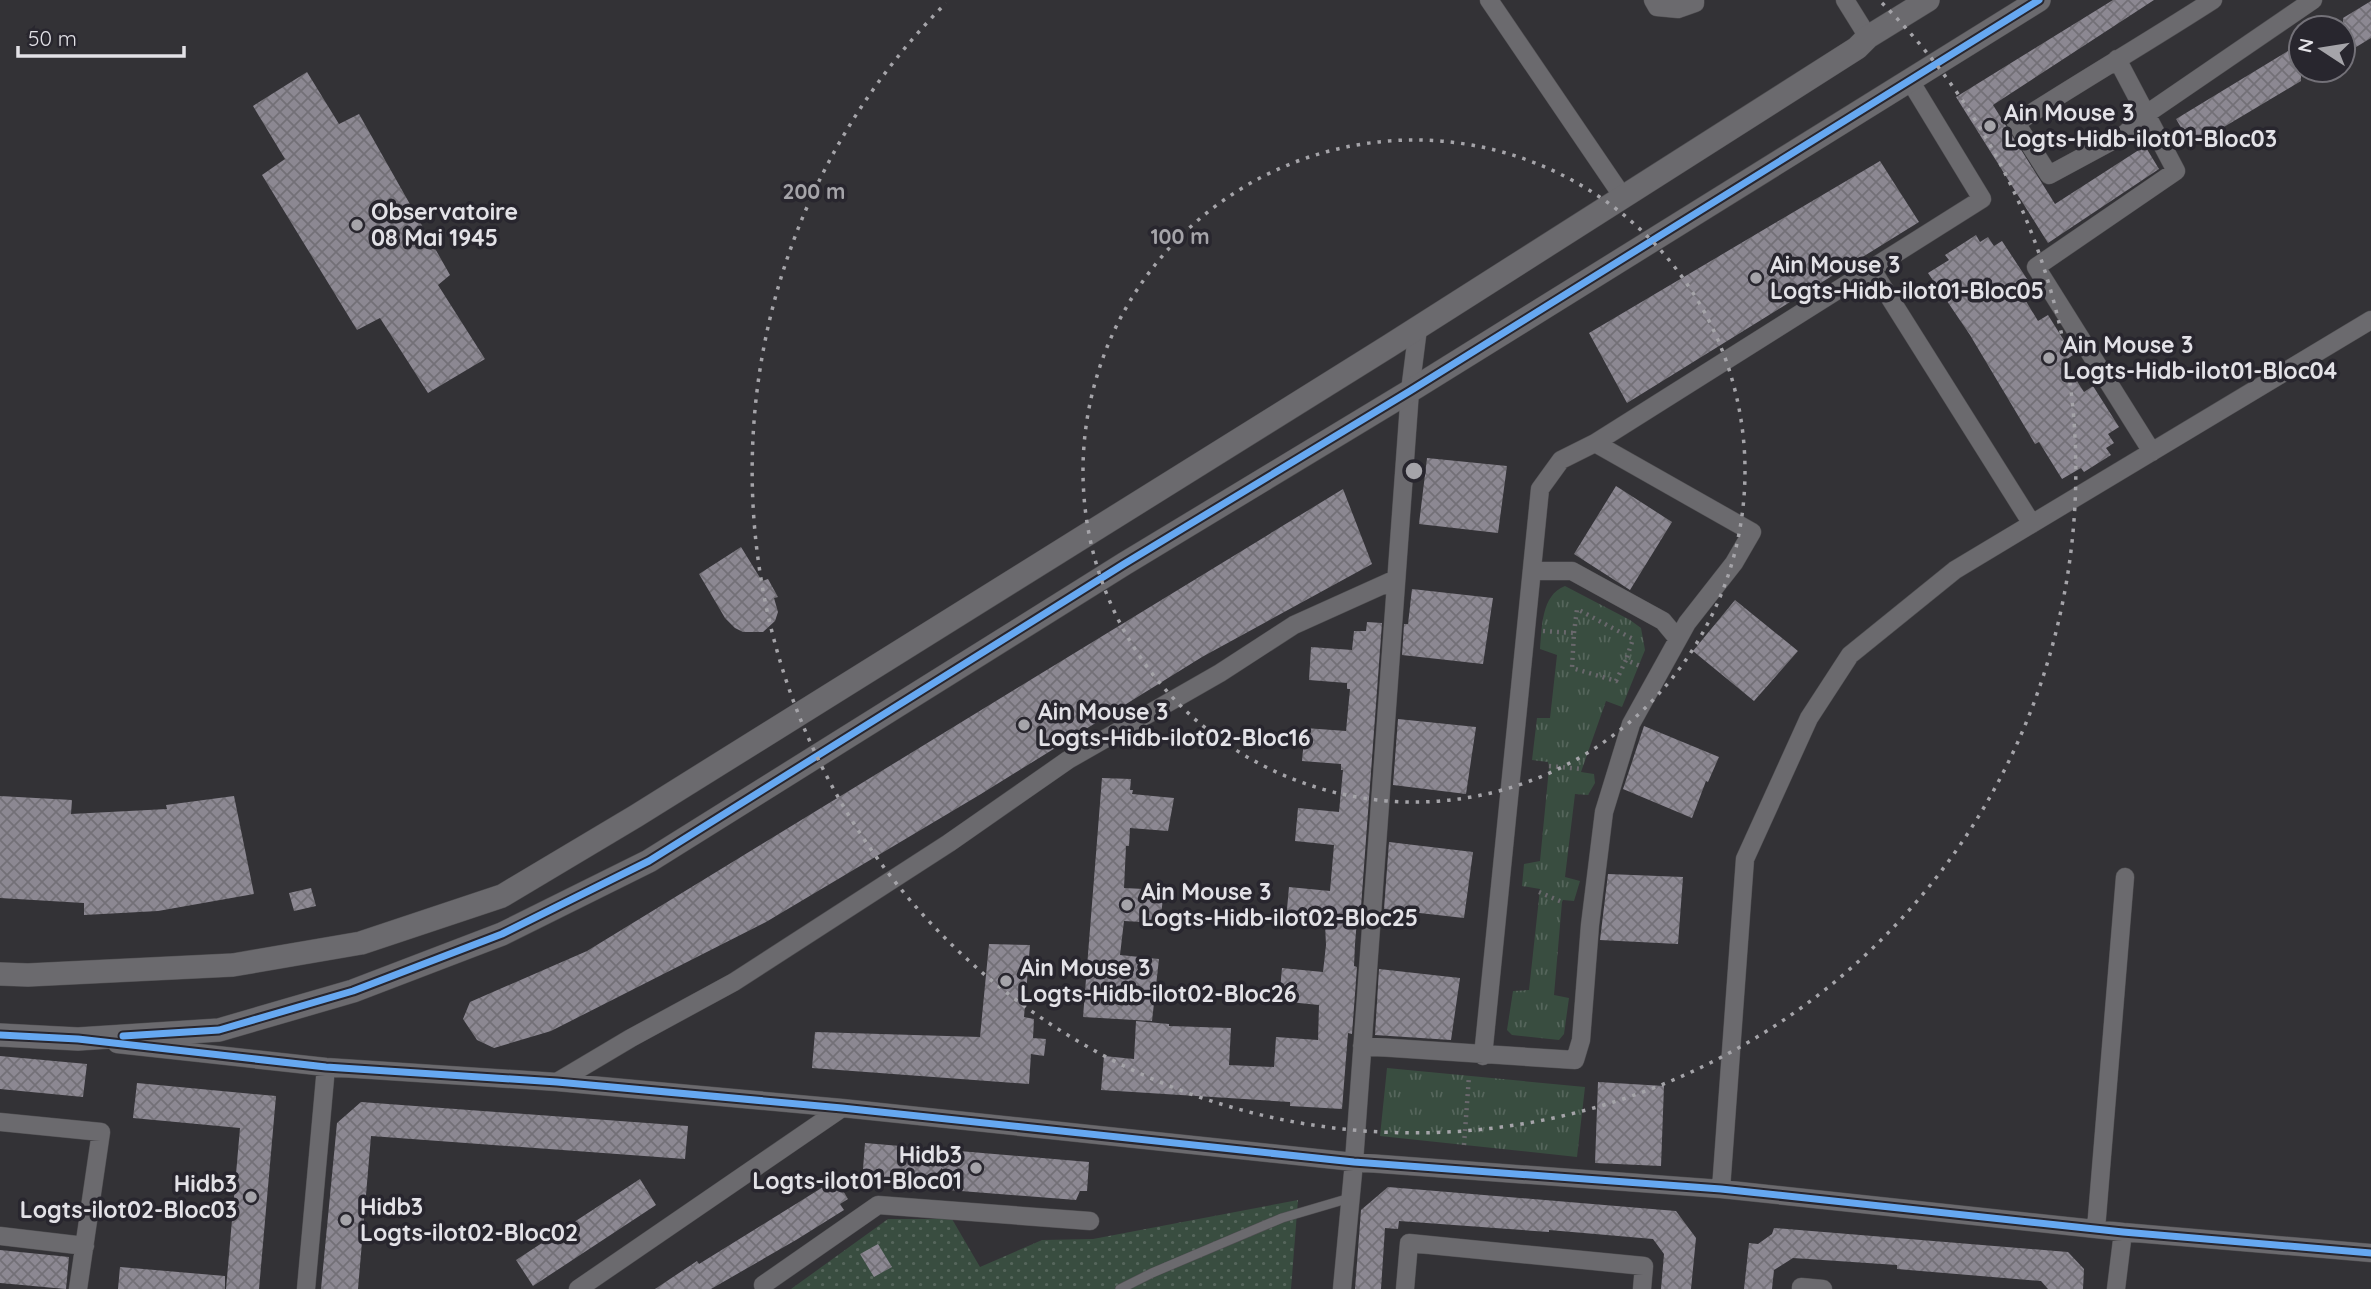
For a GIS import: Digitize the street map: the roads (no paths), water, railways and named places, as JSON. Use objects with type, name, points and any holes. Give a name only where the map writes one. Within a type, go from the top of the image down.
[{"type":"street","points":[[1489,0],[1623,197]]},
{"type":"street","points":[[1653,0],[1657,7],[1678,9],[1695,3],[1695,0]]},
{"type":"street","points":[[1845,0],[1868,37]]},
{"type":"street","points":[[0,974],[233,965],[361,943],[502,897],[648,809],[1418,327],[1928,0]]},
{"type":"street","points":[[78,1039],[219,1030],[354,991],[502,934],[649,861],[1124,564],[1410,391],[2039,0]]},
{"type":"street","points":[[2213,0],[2016,123],[2049,175],[2125,134],[2145,115],[2313,0]]},
{"type":"street","points":[[2117,60],[2176,171],[2036,267],[2152,452]]},
{"type":"street","points":[[1483,1056],[1540,489],[1561,460],[1595,443],[1982,198],[1909,79]]},
{"type":"street","points":[[1871,268],[2032,524]]},
{"type":"street","points":[[1721,1189],[1745,859],[1809,718],[1850,655],[1955,570],[2371,320]]},
{"type":"street","points":[[1342,1289],[1354,1162],[1410,391],[1418,327]]},
{"type":"street","points":[[1362,1046],[1575,1060],[1581,1040],[1590,925],[1604,812],[1631,724],[1687,623],[1734,564],[1752,532],[1595,443]]},
{"type":"street","points":[[1532,571],[1572,571],[1663,621],[1678,639]]},
{"type":"street","points":[[557,1082],[734,982],[948,844],[1069,760],[1220,673],[1294,625],[1396,579]]},
{"type":"street","points":[[2096,1229],[2125,877]]},
{"type":"street","points":[[0,1035],[78,1039],[326,1067],[557,1082],[842,1108],[1354,1162],[1721,1189],[2123,1232],[2371,1253]]},
{"type":"street","points":[[306,1289],[326,1067]]},
{"type":"street","points":[[586,1287],[842,1108]]},
{"type":"street","points":[[0,1122],[101,1132],[78,1289]]},
{"type":"street","points":[[765,1289],[763,1285],[878,1205],[1090,1221]]},
{"type":"street","points":[[2116,1289],[2123,1232]]},
{"type":"street","points":[[0,1236],[85,1245]]},
{"type":"street","points":[[1405,1289],[1409,1243],[1644,1266],[1642,1289]]},
{"type":"street","points":[[1801,1289],[1823,1289]]},
{"type":"lane","points":[[1120,1289],[1282,1218],[1350,1198]]},
{"type":"place","name":"Ain Mouse 3 Logts-Hidb-ilot01-Bloc03","points":[[1990,126]]},
{"type":"place","name":"Observatoire 08 Mai 1945","points":[[357,225]]},
{"type":"place","name":"Ain Mouse 3 Logts-Hidb-ilot01-Bloc05","points":[[1756,278]]},
{"type":"place","name":"Ain Mouse 3 Logts-Hidb-ilot01-Bloc04","points":[[2049,358]]},
{"type":"place","name":"Ain Mouse 3 Logts-Hidb-ilot02-Bloc16","points":[[1024,725]]},
{"type":"place","name":"Ain Mouse 3 Logts-Hidb-ilot02-Bloc25","points":[[1127,905]]},
{"type":"place","name":"Ain Mouse 3 Logts-Hidb-ilot02-Bloc26","points":[[1006,981]]},
{"type":"place","name":"Hidb3 Logts-ilot01-Bloc01","points":[[976,1168]]},
{"type":"place","name":"Hidb3 Logts-ilot02-Bloc03","points":[[251,1197]]},
{"type":"place","name":"Hidb3 Logts-ilot02-Bloc02","points":[[346,1220]]}]
